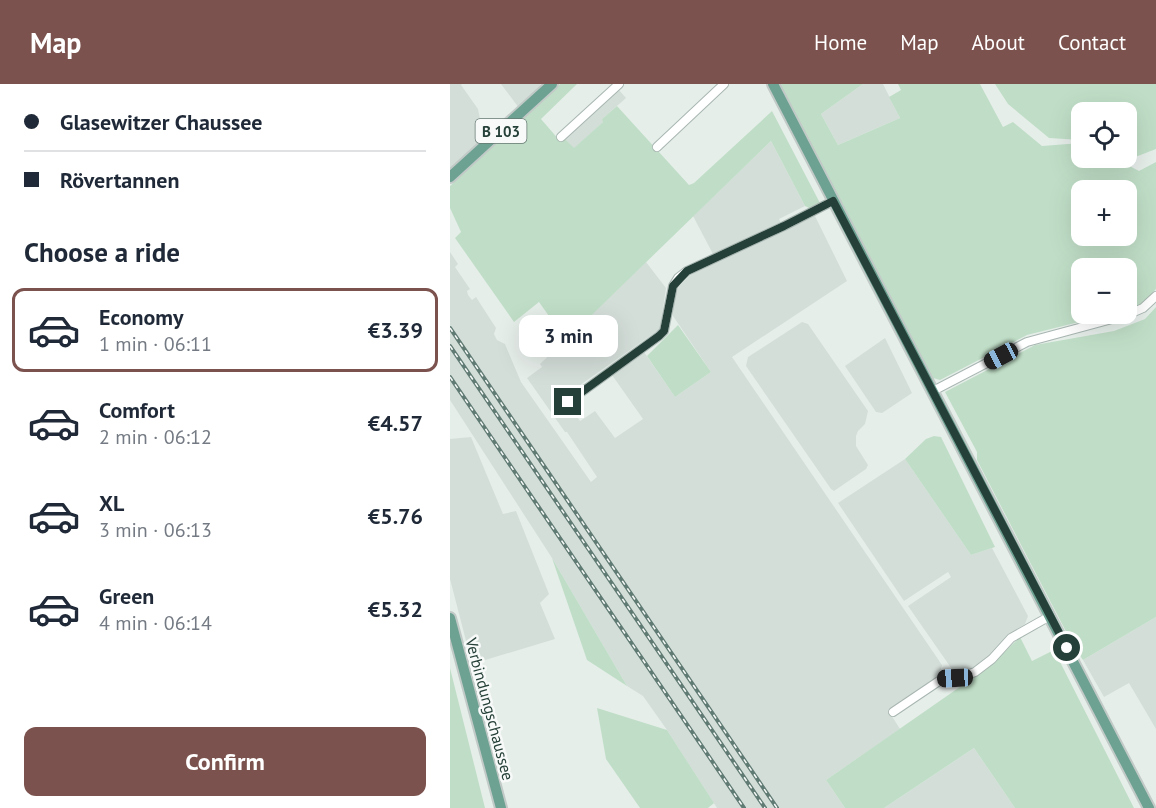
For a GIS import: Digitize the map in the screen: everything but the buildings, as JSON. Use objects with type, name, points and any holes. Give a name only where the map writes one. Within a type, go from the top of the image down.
[{"type":"main road","name":"B 103","points":[[450,177],[552,84]]},
{"type":"main road","points":[[773,84],[1149,808]]},
{"type":"main road","name":"Verbindungschaussee","points":[[450,618],[501,808]]},
{"type":"street","points":[[561,137],[619,84]]},
{"type":"street","points":[[657,147],[719,86]]},
{"type":"street","points":[[568,402],[664,331],[673,286],[687,271],[833,201]]},
{"type":"street","points":[[933,391],[1027,342],[1127,315],[1143,308],[1156,296]]},
{"type":"street","points":[[893,712],[942,679],[962,677],[975,672],[992,659],[1011,638],[1050,616]]},
{"type":"shaded area","points":[[450,84],[462,84],[478,109],[481,124],[487,125],[493,132],[450,170]]},
{"type":"shaded area","points":[[501,84],[540,84],[541,85],[519,108]]},
{"type":"shaded area","points":[[863,84],[883,84],[900,118],[838,145],[821,114]]},
{"type":"shaded area","points":[[618,89],[626,98],[602,119],[604,121],[574,149],[564,138]]},
{"type":"shaded area","points":[[771,141],[805,206],[779,219],[781,223],[713,254],[693,216]]},
{"type":"shaded area","points":[[815,216],[847,281],[732,357],[942,665],[939,676],[888,710],[900,729],[826,780],[845,808],[717,808],[643,696],[627,686],[552,558],[450,400],[450,252],[458,264],[455,267],[470,289],[467,291],[468,295],[472,300],[476,297],[496,328],[494,334],[497,340],[505,344],[521,382],[591,482],[597,477],[527,378],[542,367],[540,364],[646,262],[666,288],[660,329],[573,390],[575,393],[566,400],[580,421],[595,411],[615,438],[643,419],[612,375],[644,352],[675,397],[711,372],[673,316],[673,302],[681,281],[700,269]]},
{"type":"shaded area","points":[[802,322],[808,324],[868,411],[865,424],[856,436],[856,446],[868,465],[866,469],[834,491],[746,366],[748,357]]},
{"type":"shaded area","points":[[885,338],[912,393],[882,413],[876,412],[845,366]]},
{"type":"shaded area","points":[[471,437],[503,514],[516,511],[549,594],[540,603],[555,639],[472,664],[450,579],[450,439]]},
{"type":"shaded area","points":[[905,459],[971,555],[992,548],[1028,616],[1025,624],[1009,634],[992,654],[965,673],[956,675],[908,606],[951,577],[948,572],[904,601],[838,503]]},
{"type":"shaded area","points":[[1156,617],[1156,729],[1129,683],[1104,697],[1083,660]]},
{"type":"shaded area","points":[[974,748],[1015,808],[884,808]]},
{"type":"green space","points":[[560,84],[577,84],[541,119],[560,141],[564,138],[574,148],[617,106],[689,185],[694,183],[772,111],[820,203],[809,208],[805,206],[771,141],[566,340],[539,302],[514,322],[455,238],[461,232],[450,208],[450,186]]},
{"type":"green space","points":[[779,84],[863,84],[821,114],[838,145],[900,118],[889,97],[901,90],[898,84],[980,84],[1003,127],[1013,122],[1042,146],[1071,144],[1071,168],[1133,168],[1139,171],[1156,162],[1156,289],[1140,306],[1137,307],[1137,258],[1071,258],[1071,324],[1027,335],[940,380],[933,378]]},
{"type":"green space","points":[[995,84],[1156,84],[1156,149],[1137,156],[1137,102],[1071,102],[1071,139],[1049,138],[1008,104]]},
{"type":"green space","points":[[1156,307],[1156,617],[1083,660],[1074,647],[977,460],[977,452],[945,392],[1035,345],[1114,331],[1145,319]]},
{"type":"green space","points":[[678,325],[711,372],[675,397],[647,356]]},
{"type":"green space","points":[[934,436],[941,437],[995,547],[971,555],[905,459],[926,439]]},
{"type":"green space","points":[[552,558],[627,686],[587,660]]},
{"type":"green space","points":[[1020,637],[1032,661],[1054,650],[1134,808],[1015,808],[974,748],[884,808],[845,808],[826,780],[990,666]]},
{"type":"green space","points":[[450,668],[485,808],[450,808]]},
{"type":"green space","points":[[597,708],[667,730],[714,803],[708,808],[640,808],[606,759]]},
{"type":"railway","points":[[450,328],[777,808]]},
{"type":"railway","points":[[450,346],[765,808]]},
{"type":"railway","points":[[450,377],[744,808]]},
{"type":"route","points":[[568,402],[664,331],[673,286],[678,278],[687,271],[833,201],[1067,648]]}]
